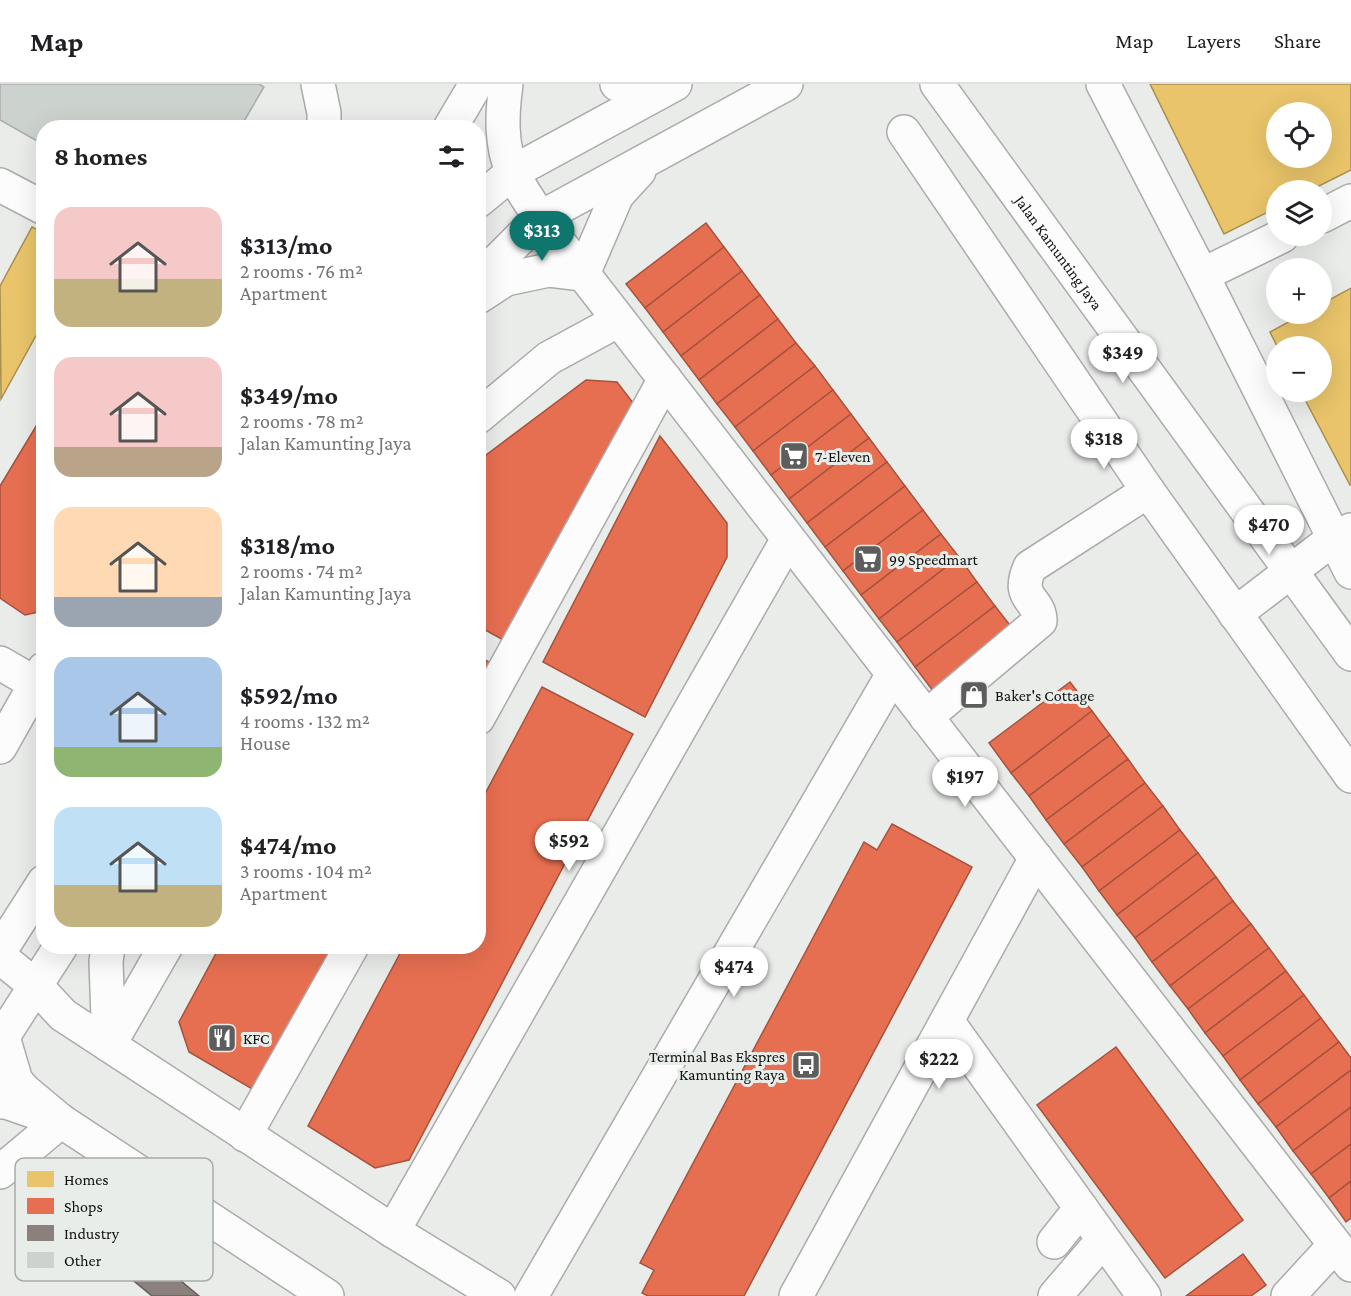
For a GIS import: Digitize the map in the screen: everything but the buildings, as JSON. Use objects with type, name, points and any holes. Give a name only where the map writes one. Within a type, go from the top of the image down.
[{"type":"street","points":[[318,84],[324,120]]},
{"type":"street","points":[[455,120],[476,84]]},
{"type":"street","points":[[506,84],[502,118],[513,172],[540,218],[1343,1255],[1288,1296]]},
{"type":"street","points":[[617,84],[636,89],[674,84]]},
{"type":"street","points":[[486,194],[513,172],[674,84]]},
{"type":"street","points":[[486,272],[540,218],[786,84]]},
{"type":"street","name":"Jalan Kamunting Jaya","points":[[937,84],[1351,654]]},
{"type":"street","points":[[1103,84],[1202,275],[1342,534],[1351,572]]},
{"type":"street","points":[[904,132],[1148,490],[1351,776]]},
{"type":"street","points":[[583,274],[617,195],[650,158]]},
{"type":"street","points":[[1,187],[36,204]]},
{"type":"street","points":[[1332,211],[1351,201]]},
{"type":"street","points":[[1202,275],[1266,244]]},
{"type":"street","points":[[486,292],[506,279],[549,270],[583,274]]},
{"type":"street","points":[[486,410],[549,358],[619,320]]},
{"type":"street","points":[[486,703],[665,379]]},
{"type":"street","points":[[926,717],[1040,621],[1024,589],[1030,567],[1148,490]]},
{"type":"street","points":[[1235,614],[1342,534]]},
{"type":"street","points":[[393,1231],[788,539]]},
{"type":"street","points":[[0,663],[36,678]]},
{"type":"street","points":[[531,1296],[893,674]]},
{"type":"street","points":[[0,747],[36,688]]},
{"type":"street","points":[[796,1296],[1036,858]]},
{"type":"street","points":[[0,951],[36,895]]},
{"type":"street","points":[[56,954],[37,987],[1,1038],[16,1081],[25,1091],[61,1121],[117,1158]]},
{"type":"street","points":[[107,954],[109,1046]]},
{"type":"street","points":[[109,1046],[161,954]]},
{"type":"street","points":[[245,1135],[347,954]]},
{"type":"street","points":[[0,957],[37,987],[63,1015],[393,1231],[499,1296]]},
{"type":"street","points":[[947,1021],[1144,1296]]},
{"type":"street","points":[[0,1102],[61,1121]]},
{"type":"street","points":[[17,1158],[61,1121]]},
{"type":"street","points":[[0,1172],[15,1159]]},
{"type":"street","points":[[1054,1242],[1081,1208]]},
{"type":"street","points":[[213,1221],[327,1296]]},
{"type":"street","points":[[1055,1296],[1103,1240]]},
{"type":"place","name":"7-Eleven","points":[[794,456]]},
{"type":"place","name":"99 Speedmart","points":[[868,559]]},
{"type":"place","name":"Baker's Cottage","points":[[974,695]]},
{"type":"place","name":"KFC","points":[[222,1038]]},
{"type":"place","name":"Terminal Bas Ekspres Kamunting Raya","points":[[806,1065]]}]
